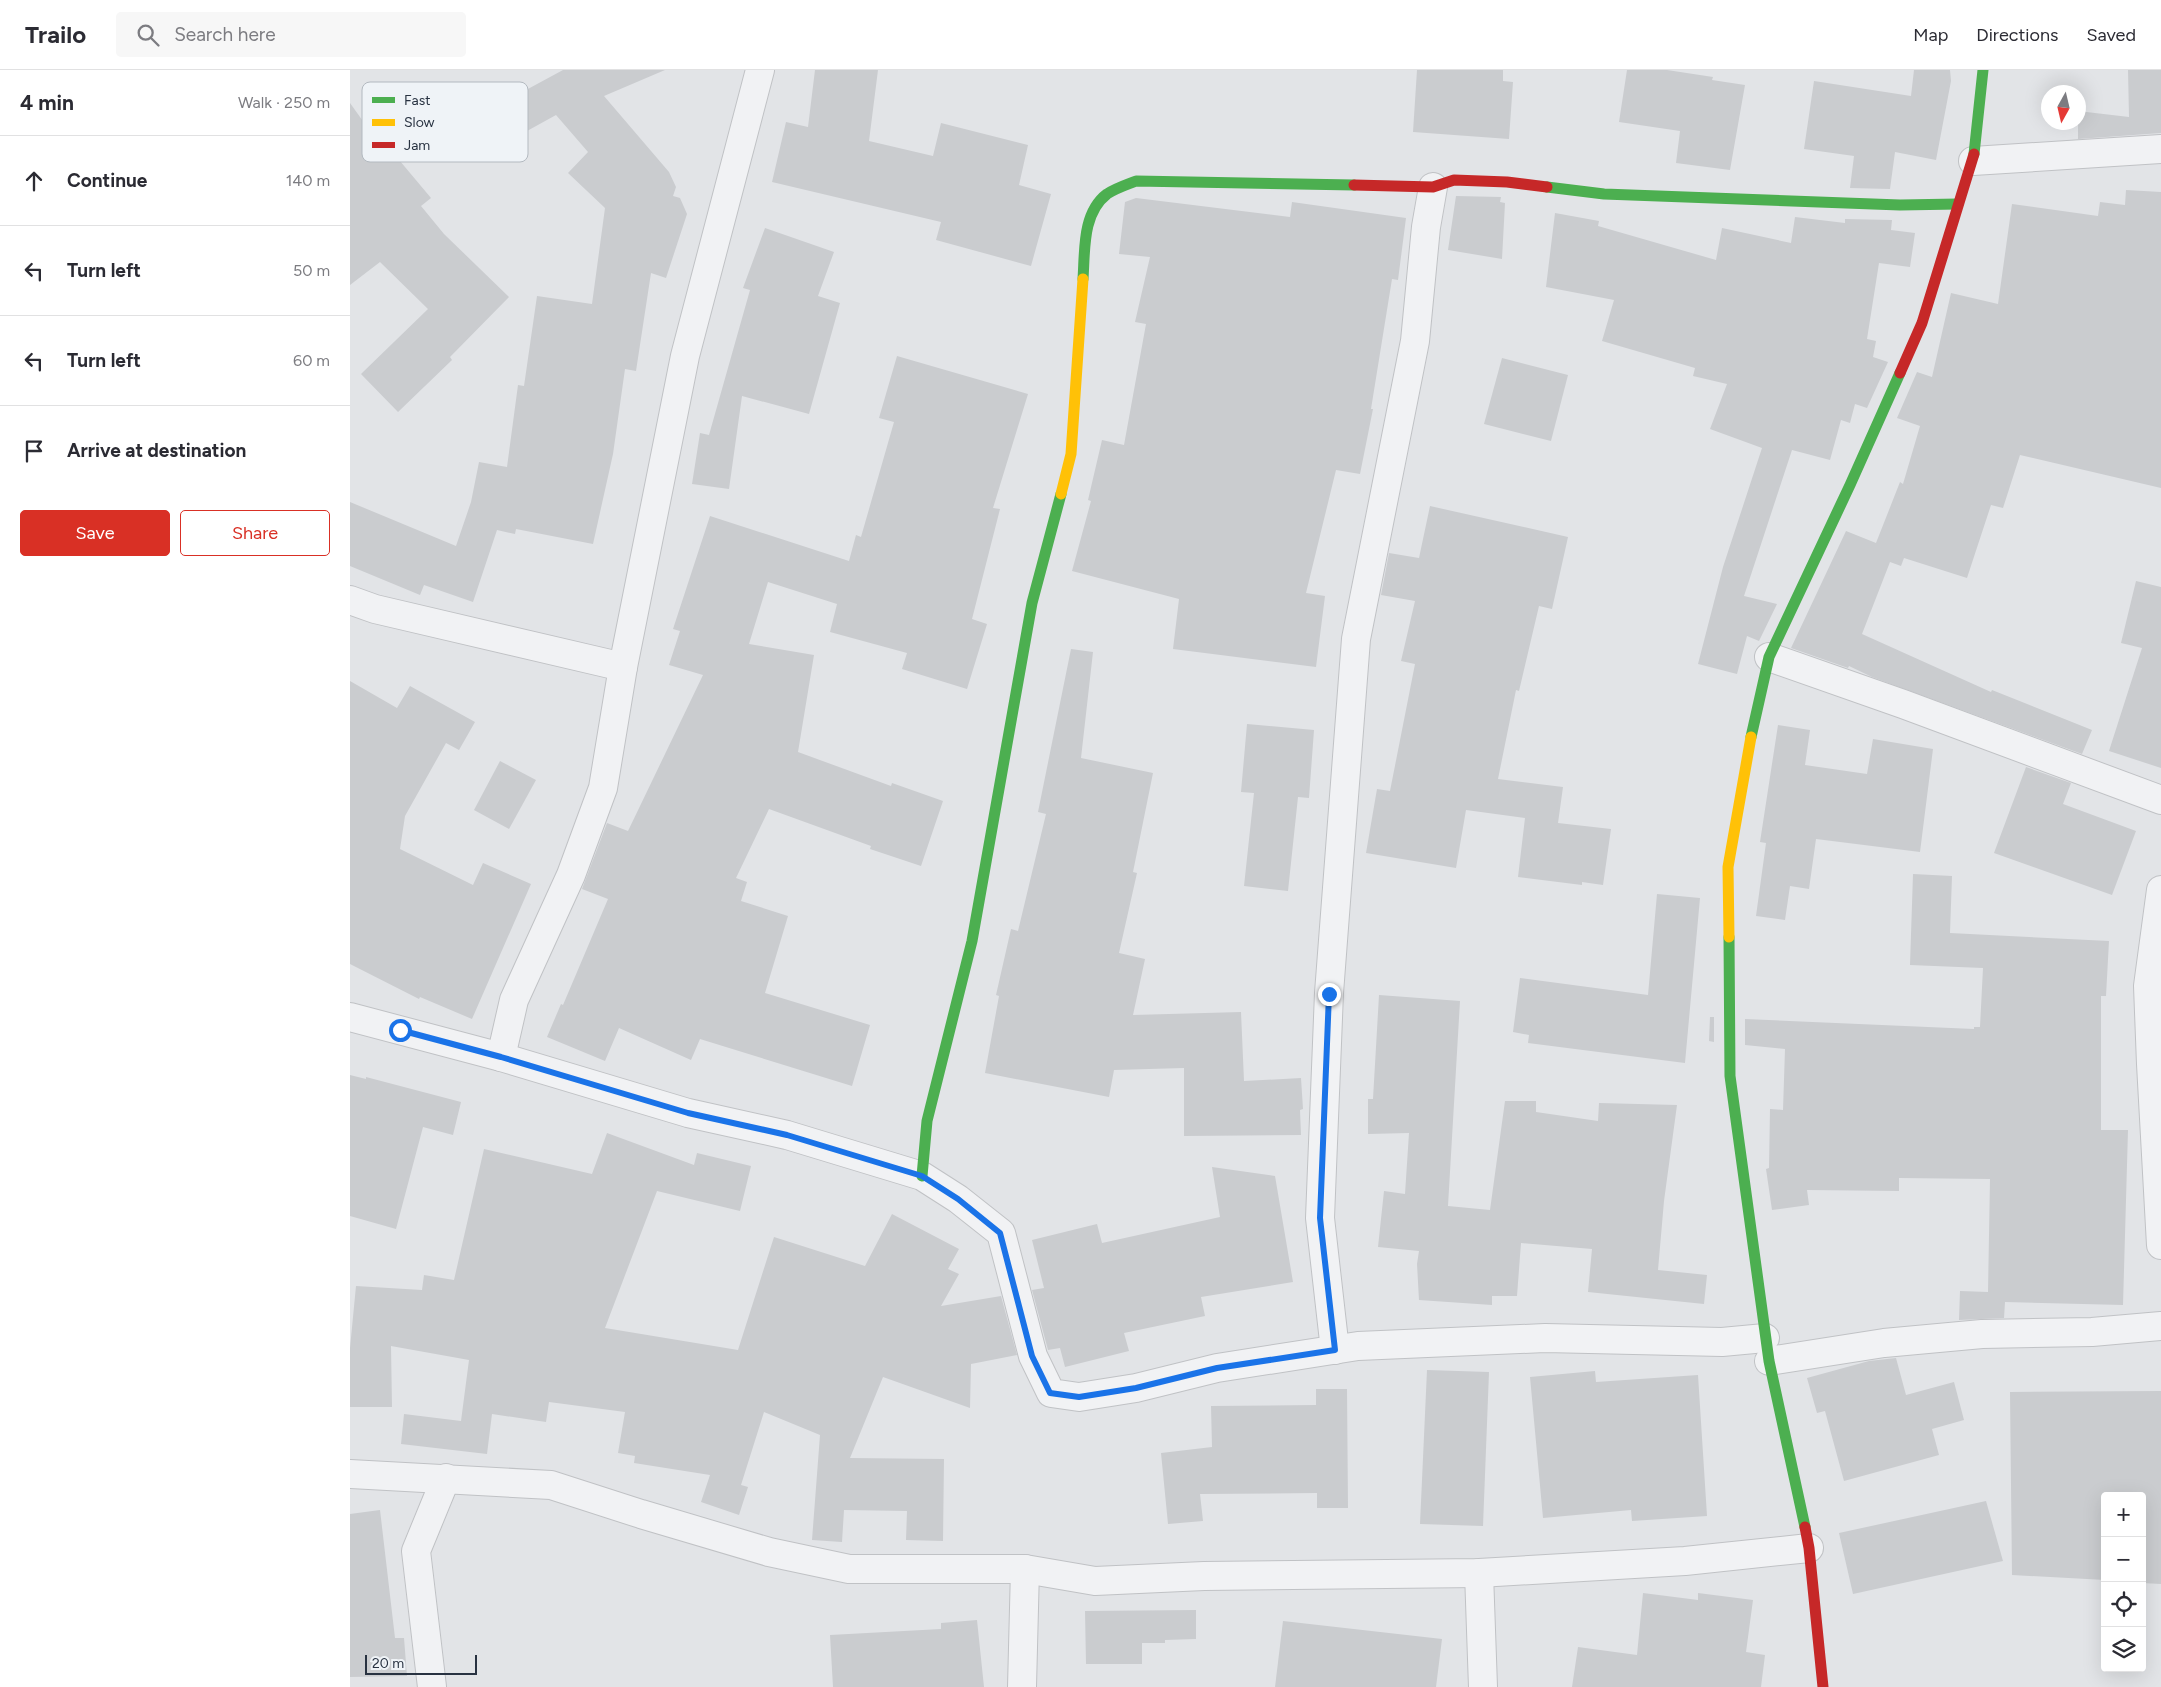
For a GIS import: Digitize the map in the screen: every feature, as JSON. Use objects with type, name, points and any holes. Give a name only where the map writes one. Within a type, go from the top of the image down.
[{"type":"street","points":[[501,1057],[514,1000],[570,875],[603,788],[623,667],[686,356],[760,70]]},
{"type":"street","points":[[1823,1687],[1809,1548],[1767,1349],[1730,1076],[1728,867],[1750,744],[1769,657],[1850,485],[1922,323],[1958,204],[1974,161],[1983,70]]},
{"type":"street","points":[[1974,161],[2161,150]]},
{"type":"street","points":[[922,1176],[927,1121],[972,941],[1032,603],[1071,454],[1087,228],[1099,201],[1110,190],[1136,181],[1433,187],[1454,180],[1506,182],[1604,194],[1900,206],[1958,204]]},
{"type":"street","points":[[1335,1350],[1320,1218],[1329,994],[1356,639],[1415,341],[1426,226],[1433,187]]},
{"type":"street","points":[[350,600],[375,609],[623,667]]},
{"type":"street","points":[[1769,657],[1904,704],[2161,800]]},
{"type":"street","points":[[2161,890],[2148,986],[2150,1064],[2161,1245]]},
{"type":"street","points":[[350,1017],[501,1057],[688,1113],[787,1135],[922,1176],[958,1199],[1000,1233],[1032,1356],[1050,1393],[1079,1397],[1088,1396],[1136,1388],[1217,1368],[1358,1346],[1546,1338],[1722,1342],[1767,1349],[1884,1343],[1982,1334],[2092,1332],[2161,1326]]},
{"type":"street","points":[[350,1474],[551,1485],[769,1552],[849,1569],[1025,1569],[1096,1581],[1204,1576],[1479,1573],[1685,1561],[1809,1548]]},
{"type":"street","points":[[432,1687],[416,1551],[446,1478]]},
{"type":"street","points":[[1022,1687],[1025,1569]]},
{"type":"street","points":[[1479,1573],[1483,1687]]},
{"type":"building","points":[[563,70],[665,70],[604,96],[669,172],[676,187],[673,196],[680,198],[687,214],[666,278],[651,273],[636,371],[625,369],[613,454],[593,544],[516,529],[515,534],[497,530],[473,602],[424,585],[420,595],[350,566],[350,502],[456,546],[471,502],[479,462],[507,467],[518,385],[524,386],[537,296],[592,304],[605,208],[568,173],[588,152],[556,115],[528,130],[528,89]]},
{"type":"building","points":[[815,70],[878,70],[869,141],[933,156],[941,123],[1028,145],[1019,185],[1051,194],[1031,266],[936,240],[941,222],[772,182],[786,122],[808,127]]},
{"type":"building","points":[[1417,70],[1503,70],[1503,81],[1513,82],[1509,139],[1413,132]]},
{"type":"building","points":[[1627,70],[1667,70],[1713,77],[1712,80],[1745,85],[1730,170],[1676,163],[1680,131],[1619,122]]},
{"type":"building","points":[[1914,70],[1950,70],[1951,81],[1936,160],[1895,152],[1890,189],[1850,188],[1854,156],[1804,149],[1814,81],[1911,96]]},
{"type":"building","points":[[2128,70],[2161,70],[2161,133],[2078,139],[2078,130],[2086,130],[2086,112],[2129,117]]},
{"type":"building","points":[[350,103],[362,120],[362,162],[401,162],[431,198],[421,206],[444,234],[509,297],[450,357],[452,360],[398,412],[361,374],[428,309],[380,262],[350,285]]},
{"type":"building","points":[[2126,190],[2161,192],[2161,488],[2020,455],[2003,508],[1991,505],[1967,578],[1904,558],[1901,566],[1890,562],[1862,634],[1991,692],[1992,690],[2092,730],[2082,754],[1872,677],[1849,666],[1848,668],[1791,648],[1846,531],[1876,543],[1900,482],[1903,484],[1920,426],[1897,418],[1917,372],[1932,377],[1951,293],[1998,304],[2012,204],[2098,216],[2100,202],[2125,205]]},
{"type":"building","points":[[1456,196],[1501,197],[1500,202],[1505,203],[1502,259],[1448,250]]},
{"type":"building","points":[[1136,198],[1290,217],[1292,202],[1406,218],[1398,280],[1392,279],[1371,409],[1373,409],[1360,474],[1336,470],[1306,593],[1325,596],[1316,667],[1173,649],[1179,599],[1072,571],[1091,501],[1088,500],[1102,440],[1124,445],[1146,324],[1135,322],[1150,257],[1119,254],[1125,202]]},
{"type":"building","points":[[1555,213],[1599,221],[1598,226],[1716,260],[1722,228],[1791,243],[1795,217],[1845,223],[1845,219],[1892,220],[1891,230],[1915,233],[1910,267],[1879,263],[1867,339],[1876,341],[1873,357],[1888,362],[1867,408],[1855,404],[1850,423],[1841,420],[1830,460],[1792,450],[1744,596],[1777,604],[1759,641],[1747,636],[1737,674],[1698,664],[1723,567],[1762,448],[1710,429],[1727,384],[1693,376],[1695,368],[1602,341],[1614,300],[1546,287]]},
{"type":"building","points":[[765,228],[834,252],[818,296],[840,303],[809,414],[742,396],[729,489],[692,484],[700,433],[709,435],[750,290],[743,288]]},
{"type":"building","points":[[897,356],[1028,394],[993,508],[1000,509],[972,619],[987,624],[967,689],[902,669],[907,653],[830,632],[837,604],[768,582],[749,644],[814,655],[798,752],[891,786],[892,783],[943,801],[921,866],[870,849],[871,846],[769,809],[736,878],[747,882],[741,901],[788,916],[765,993],[870,1025],[852,1086],[700,1039],[691,1060],[619,1028],[605,1061],[547,1037],[561,1004],[563,1005],[608,899],[582,889],[607,823],[628,831],[703,675],[669,665],[680,631],[673,629],[710,516],[849,561],[856,535],[861,537],[894,422],[879,418]]},
{"type":"building","points":[[1502,358],[1568,375],[1551,441],[1484,424]]},
{"type":"building","points":[[1430,506],[1568,537],[1552,609],[1539,606],[1519,691],[1516,690],[1498,779],[1563,787],[1558,823],[1611,829],[1603,885],[1582,882],[1582,885],[1518,877],[1525,818],[1466,810],[1456,868],[1366,853],[1377,789],[1390,791],[1415,664],[1401,661],[1415,601],[1381,595],[1389,553],[1419,558]]},
{"type":"building","points":[[2136,581],[2161,587],[2161,768],[2109,751],[2142,648],[2121,643]]},
{"type":"building","points":[[1071,649],[1093,652],[1081,758],[1153,773],[1133,872],[1137,873],[1119,953],[1145,959],[1133,1015],[1241,1012],[1244,1081],[1301,1078],[1303,1109],[1300,1110],[1301,1135],[1184,1136],[1184,1068],[1114,1070],[1109,1097],[985,1073],[999,996],[996,995],[1011,929],[1018,931],[1046,814],[1038,812]]},
{"type":"building","points":[[350,681],[397,708],[410,686],[475,722],[459,750],[446,743],[405,816],[400,849],[473,885],[483,863],[531,884],[472,1019],[420,997],[419,999],[350,964]]},
{"type":"building","points":[[1247,724],[1314,730],[1309,798],[1298,797],[1288,891],[1244,886],[1254,793],[1241,792]]},
{"type":"building","points":[[1778,725],[1810,730],[1805,765],[1867,774],[1873,739],[1933,749],[1920,852],[1816,839],[1809,889],[1790,886],[1785,920],[1756,916],[1766,843],[1760,842]]},
{"type":"building","points":[[500,761],[536,780],[509,829],[474,810]]},
{"type":"building","points":[[2026,767],[2071,783],[2063,804],[2136,831],[2112,895],[1994,853]]},
{"type":"building","points":[[1913,874],[1952,876],[1950,933],[2109,941],[2106,996],[2101,996],[2101,1130],[2128,1130],[2123,1305],[2005,1302],[2004,1318],[1959,1320],[1960,1291],[1988,1292],[1990,1179],[1899,1178],[1899,1191],[1807,1190],[1809,1205],[1772,1210],[1766,1169],[1769,1168],[1770,1109],[1783,1110],[1785,1049],[1745,1045],[1745,1019],[1974,1029],[1974,1027],[1980,1027],[1983,968],[1910,965]]},
{"type":"building","points":[[1657,894],[1700,898],[1685,1063],[1528,1043],[1529,1035],[1513,1032],[1520,978],[1648,995]]},
{"type":"building","points":[[1379,995],[1460,1001],[1448,1206],[1490,1210],[1505,1101],[1536,1101],[1536,1112],[1598,1121],[1599,1103],[1677,1105],[1664,1201],[1658,1270],[1707,1275],[1704,1304],[1588,1292],[1592,1249],[1521,1243],[1517,1296],[1492,1296],[1492,1305],[1419,1300],[1417,1264],[1419,1251],[1378,1247],[1384,1191],[1405,1194],[1409,1133],[1368,1134],[1368,1099],[1373,1099]]},
{"type":"building","points":[[1710,1017],[1714,1017],[1714,1042],[1709,1041]]},
{"type":"building","points":[[350,1075],[366,1079],[366,1077],[461,1102],[453,1135],[423,1127],[396,1229],[350,1216]]},
{"type":"building","points":[[607,1133],[694,1165],[697,1153],[751,1166],[740,1211],[657,1191],[605,1328],[738,1350],[774,1237],[865,1266],[892,1214],[959,1249],[948,1269],[959,1274],[941,1306],[1001,1296],[1017,1355],[971,1364],[970,1408],[883,1377],[850,1458],[944,1459],[943,1541],[906,1540],[907,1511],[844,1510],[842,1542],[812,1540],[820,1435],[764,1412],[741,1485],[748,1487],[739,1515],[701,1502],[710,1475],[634,1463],[635,1456],[618,1453],[625,1412],[549,1402],[546,1422],[492,1414],[487,1454],[401,1444],[404,1414],[461,1421],[469,1360],[391,1346],[392,1407],[350,1407],[350,1348],[356,1286],[422,1290],[424,1275],[454,1280],[484,1149],[592,1174]]},
{"type":"building","points":[[1212,1167],[1275,1176],[1293,1282],[1201,1297],[1205,1316],[1124,1333],[1129,1351],[1065,1367],[1060,1348],[1048,1350],[1032,1290],[1044,1288],[1032,1240],[1097,1224],[1102,1243],[1220,1217]]},
{"type":"building","points":[[1896,1358],[1906,1395],[1954,1382],[1964,1420],[1932,1429],[1939,1455],[1844,1481],[1825,1411],[1817,1413],[1807,1378],[1869,1361]]},
{"type":"building","points":[[1427,1370],[1489,1372],[1483,1526],[1420,1524]]},
{"type":"building","points":[[1595,1371],[1596,1382],[1698,1375],[1707,1516],[1632,1521],[1631,1510],[1543,1518],[1530,1377]]},
{"type":"building","points":[[1316,1389],[1347,1389],[1348,1508],[1317,1508],[1317,1493],[1200,1494],[1203,1521],[1168,1524],[1161,1453],[1212,1447],[1211,1406],[1316,1405]]},
{"type":"building","points":[[2161,1391],[2161,1584],[2146,1583],[2146,1492],[2101,1492],[2101,1580],[2012,1575],[2010,1392]]},
{"type":"building","points":[[1986,1501],[2003,1561],[1853,1594],[1839,1533]]},
{"type":"building","points":[[380,1510],[395,1638],[404,1638],[407,1676],[350,1677],[350,1514]]},
{"type":"building","points":[[1643,1593],[1698,1600],[1698,1593],[1753,1600],[1746,1652],[1765,1655],[1761,1687],[1572,1687],[1578,1647],[1637,1655]]},
{"type":"building","points":[[1196,1610],[1196,1639],[1165,1640],[1165,1643],[1142,1643],[1142,1664],[1086,1664],[1085,1611]]},
{"type":"building","points":[[977,1620],[984,1687],[833,1687],[830,1635],[941,1629],[941,1623]]},
{"type":"building","points":[[1283,1621],[1442,1639],[1436,1687],[1275,1687]]},
{"type":"traffic: fast","points":[[1974,154],[1983,70]]},
{"type":"traffic: fast","points":[[1083,279],[1086,233],[1093,211],[1107,194],[1136,181],[1354,185]]},
{"type":"traffic: fast","points":[[1547,187],[1604,194],[1900,205],[1958,204]]},
{"type":"traffic: fast","points":[[1751,737],[1769,657],[1850,485],[1900,373]]},
{"type":"traffic: fast","points":[[922,1176],[927,1121],[972,941],[1032,603],[1061,494]]},
{"type":"traffic: fast","points":[[1729,937],[1730,1076],[1769,1361],[1805,1527]]},
{"type":"traffic: slow","points":[[1061,494],[1071,454],[1083,279]]},
{"type":"traffic: slow","points":[[1729,937],[1728,867],[1751,737]]},
{"type":"traffic: jam","points":[[1900,373],[1922,323],[1974,154]]},
{"type":"traffic: jam","points":[[1354,185],[1433,187],[1454,180],[1507,182],[1547,187]]},
{"type":"traffic: jam","points":[[1805,1527],[1809,1548],[1823,1687]]},
{"type":"route","points":[[400,1030],[501,1057],[688,1113],[787,1135],[922,1176],[958,1199],[1000,1233],[1032,1356],[1050,1393],[1079,1397],[1136,1388],[1217,1368],[1335,1350],[1320,1218],[1329,994]]}]
